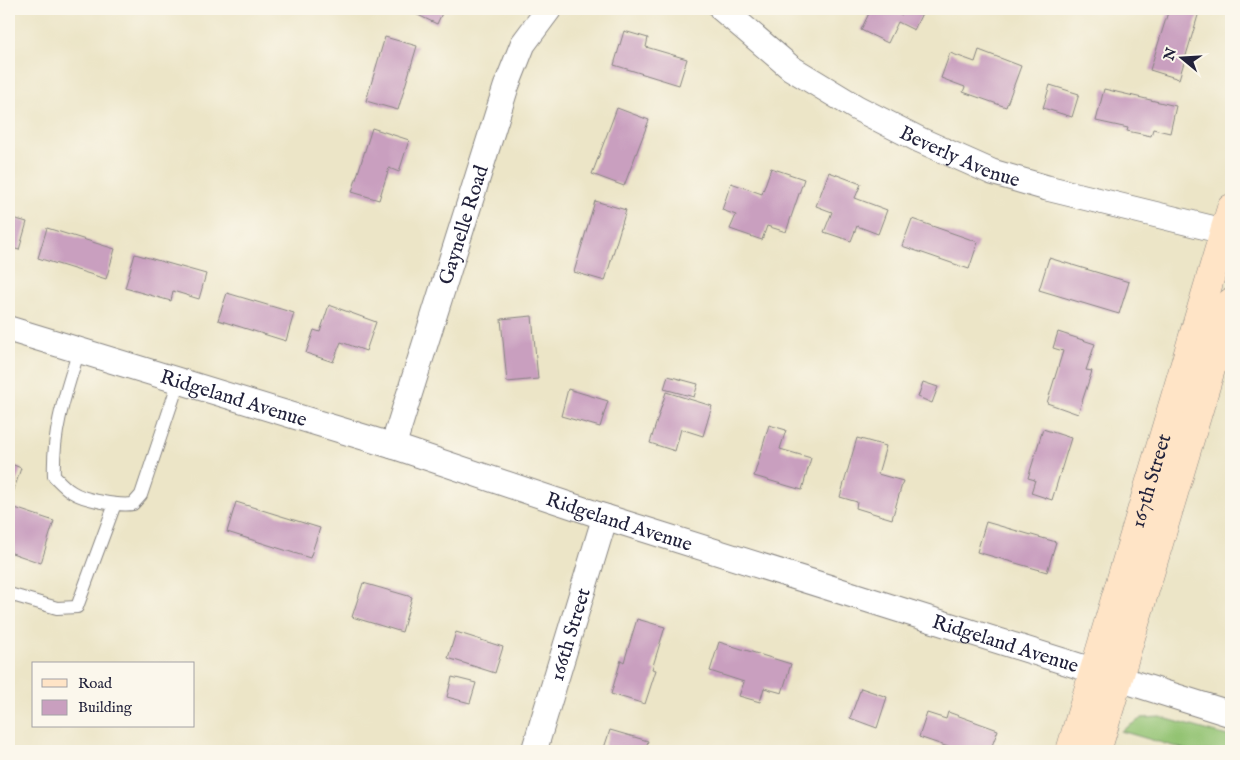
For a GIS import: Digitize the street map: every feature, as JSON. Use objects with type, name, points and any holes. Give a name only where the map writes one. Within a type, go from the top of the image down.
[{"type":"main road","name":"167th Street","points":[[1097,751],[1106,674],[1229,224]]},
{"type":"main road","name":"167th Street","points":[[1070,751],[1106,674],[1231,302]]},
{"type":"street","name":"Gaynelle Road","points":[[393,446],[506,87],[524,44],[549,9]]},
{"type":"street","name":"Beverly Avenue","points":[[722,9],[791,68],[857,108],[929,144],[992,172],[1047,188],[1229,224]]},
{"type":"street","name":"Ridgeland Avenue","points":[[9,328],[393,446],[605,516],[1231,714]]},
{"type":"street","name":"166th Street","points":[[534,751],[605,516]]},
{"type":"lane","points":[[79,350],[58,417],[53,457],[54,476],[72,492],[115,504],[133,504],[141,495],[179,381]]},
{"type":"lane","points":[[9,594],[57,608],[77,607],[115,504]]},
{"type":"green space","points":[[1160,717],[1231,737],[1231,751],[1190,751],[1121,731],[1142,718]]},
{"type":"building","points":[[405,9],[444,9],[437,24]]},
{"type":"building","points":[[871,9],[889,9],[902,15],[905,9],[924,9],[914,30],[898,22],[888,43],[861,30]]},
{"type":"building","points":[[1169,9],[1188,9],[1199,12],[1179,79],[1150,70]]},
{"type":"building","points":[[624,31],[648,38],[646,47],[687,59],[679,85],[614,65]]},
{"type":"building","points":[[385,37],[417,46],[398,110],[366,101]]},
{"type":"building","points":[[979,50],[1021,66],[1006,107],[963,92],[965,87],[941,78],[950,53],[975,62]]},
{"type":"building","points":[[1050,85],[1079,94],[1072,117],[1043,108]]},
{"type":"building","points":[[1104,89],[1176,106],[1170,133],[1153,129],[1151,136],[1127,131],[1128,128],[1096,121]]},
{"type":"building","points":[[617,108],[649,120],[624,186],[592,174]]},
{"type":"building","points":[[372,128],[409,140],[399,172],[389,168],[379,200],[352,192]]},
{"type":"building","points":[[771,168],[804,179],[786,232],[767,226],[762,240],[730,229],[736,215],[722,210],[731,183],[762,194]]},
{"type":"building","points":[[829,172],[861,184],[855,198],[887,210],[878,234],[857,226],[851,241],[824,232],[832,212],[816,206]]},
{"type":"building","points":[[595,201],[626,210],[605,281],[574,272]]},
{"type":"building","points":[[9,217],[27,222],[19,250],[9,247]]},
{"type":"building","points":[[912,219],[978,242],[969,269],[902,246]]},
{"type":"building","points":[[47,228],[115,249],[106,279],[38,258]]},
{"type":"building","points":[[135,254],[206,274],[199,299],[173,291],[171,301],[125,288]]},
{"type":"building","points":[[1049,258],[1129,282],[1119,314],[1039,290]]},
{"type":"building","points":[[227,293],[294,313],[286,341],[218,320]]},
{"type":"building","points":[[329,305],[376,322],[366,351],[341,342],[333,362],[306,353],[314,330],[320,332]]},
{"type":"building","points":[[532,316],[538,379],[507,382],[501,319]]},
{"type":"building","points":[[1058,332],[1095,344],[1086,370],[1092,371],[1078,414],[1047,403],[1063,351],[1053,348]]},
{"type":"building","points":[[668,376],[698,384],[694,397],[664,389]]},
{"type":"building","points":[[923,382],[938,387],[932,403],[918,397]]},
{"type":"building","points":[[568,389],[608,401],[600,427],[561,416]]},
{"type":"building","points":[[666,392],[712,406],[703,436],[681,429],[675,451],[650,443]]},
{"type":"building","points":[[769,425],[786,430],[780,449],[811,458],[802,490],[754,476]]},
{"type":"building","points":[[1043,429],[1071,438],[1052,500],[1031,493],[1035,480],[1028,478]]},
{"type":"building","points":[[857,438],[886,446],[878,474],[903,481],[892,519],[856,508],[857,502],[840,497]]},
{"type":"building","points":[[9,463],[21,468],[9,505]]},
{"type":"building","points":[[236,502],[320,528],[310,558],[227,532]]},
{"type":"building","points":[[9,506],[54,521],[41,563],[9,552]]},
{"type":"building","points":[[986,522],[1056,542],[1047,572],[977,552]]},
{"type":"building","points":[[363,583],[412,597],[402,632],[352,617]]},
{"type":"building","points":[[637,619],[665,627],[652,669],[656,670],[645,704],[611,694],[621,660],[624,662]]},
{"type":"building","points":[[456,632],[503,647],[495,673],[448,658]]},
{"type":"building","points":[[719,642],[791,664],[782,693],[764,688],[760,702],[739,696],[744,682],[710,671]]},
{"type":"building","points":[[452,677],[476,683],[470,703],[447,697]]},
{"type":"building","points":[[861,688],[887,697],[877,728],[850,718]]},
{"type":"building","points":[[948,712],[998,730],[990,751],[960,751],[919,737],[927,713],[946,719]]},
{"type":"building","points":[[610,730],[648,741],[645,751],[603,751]]}]
